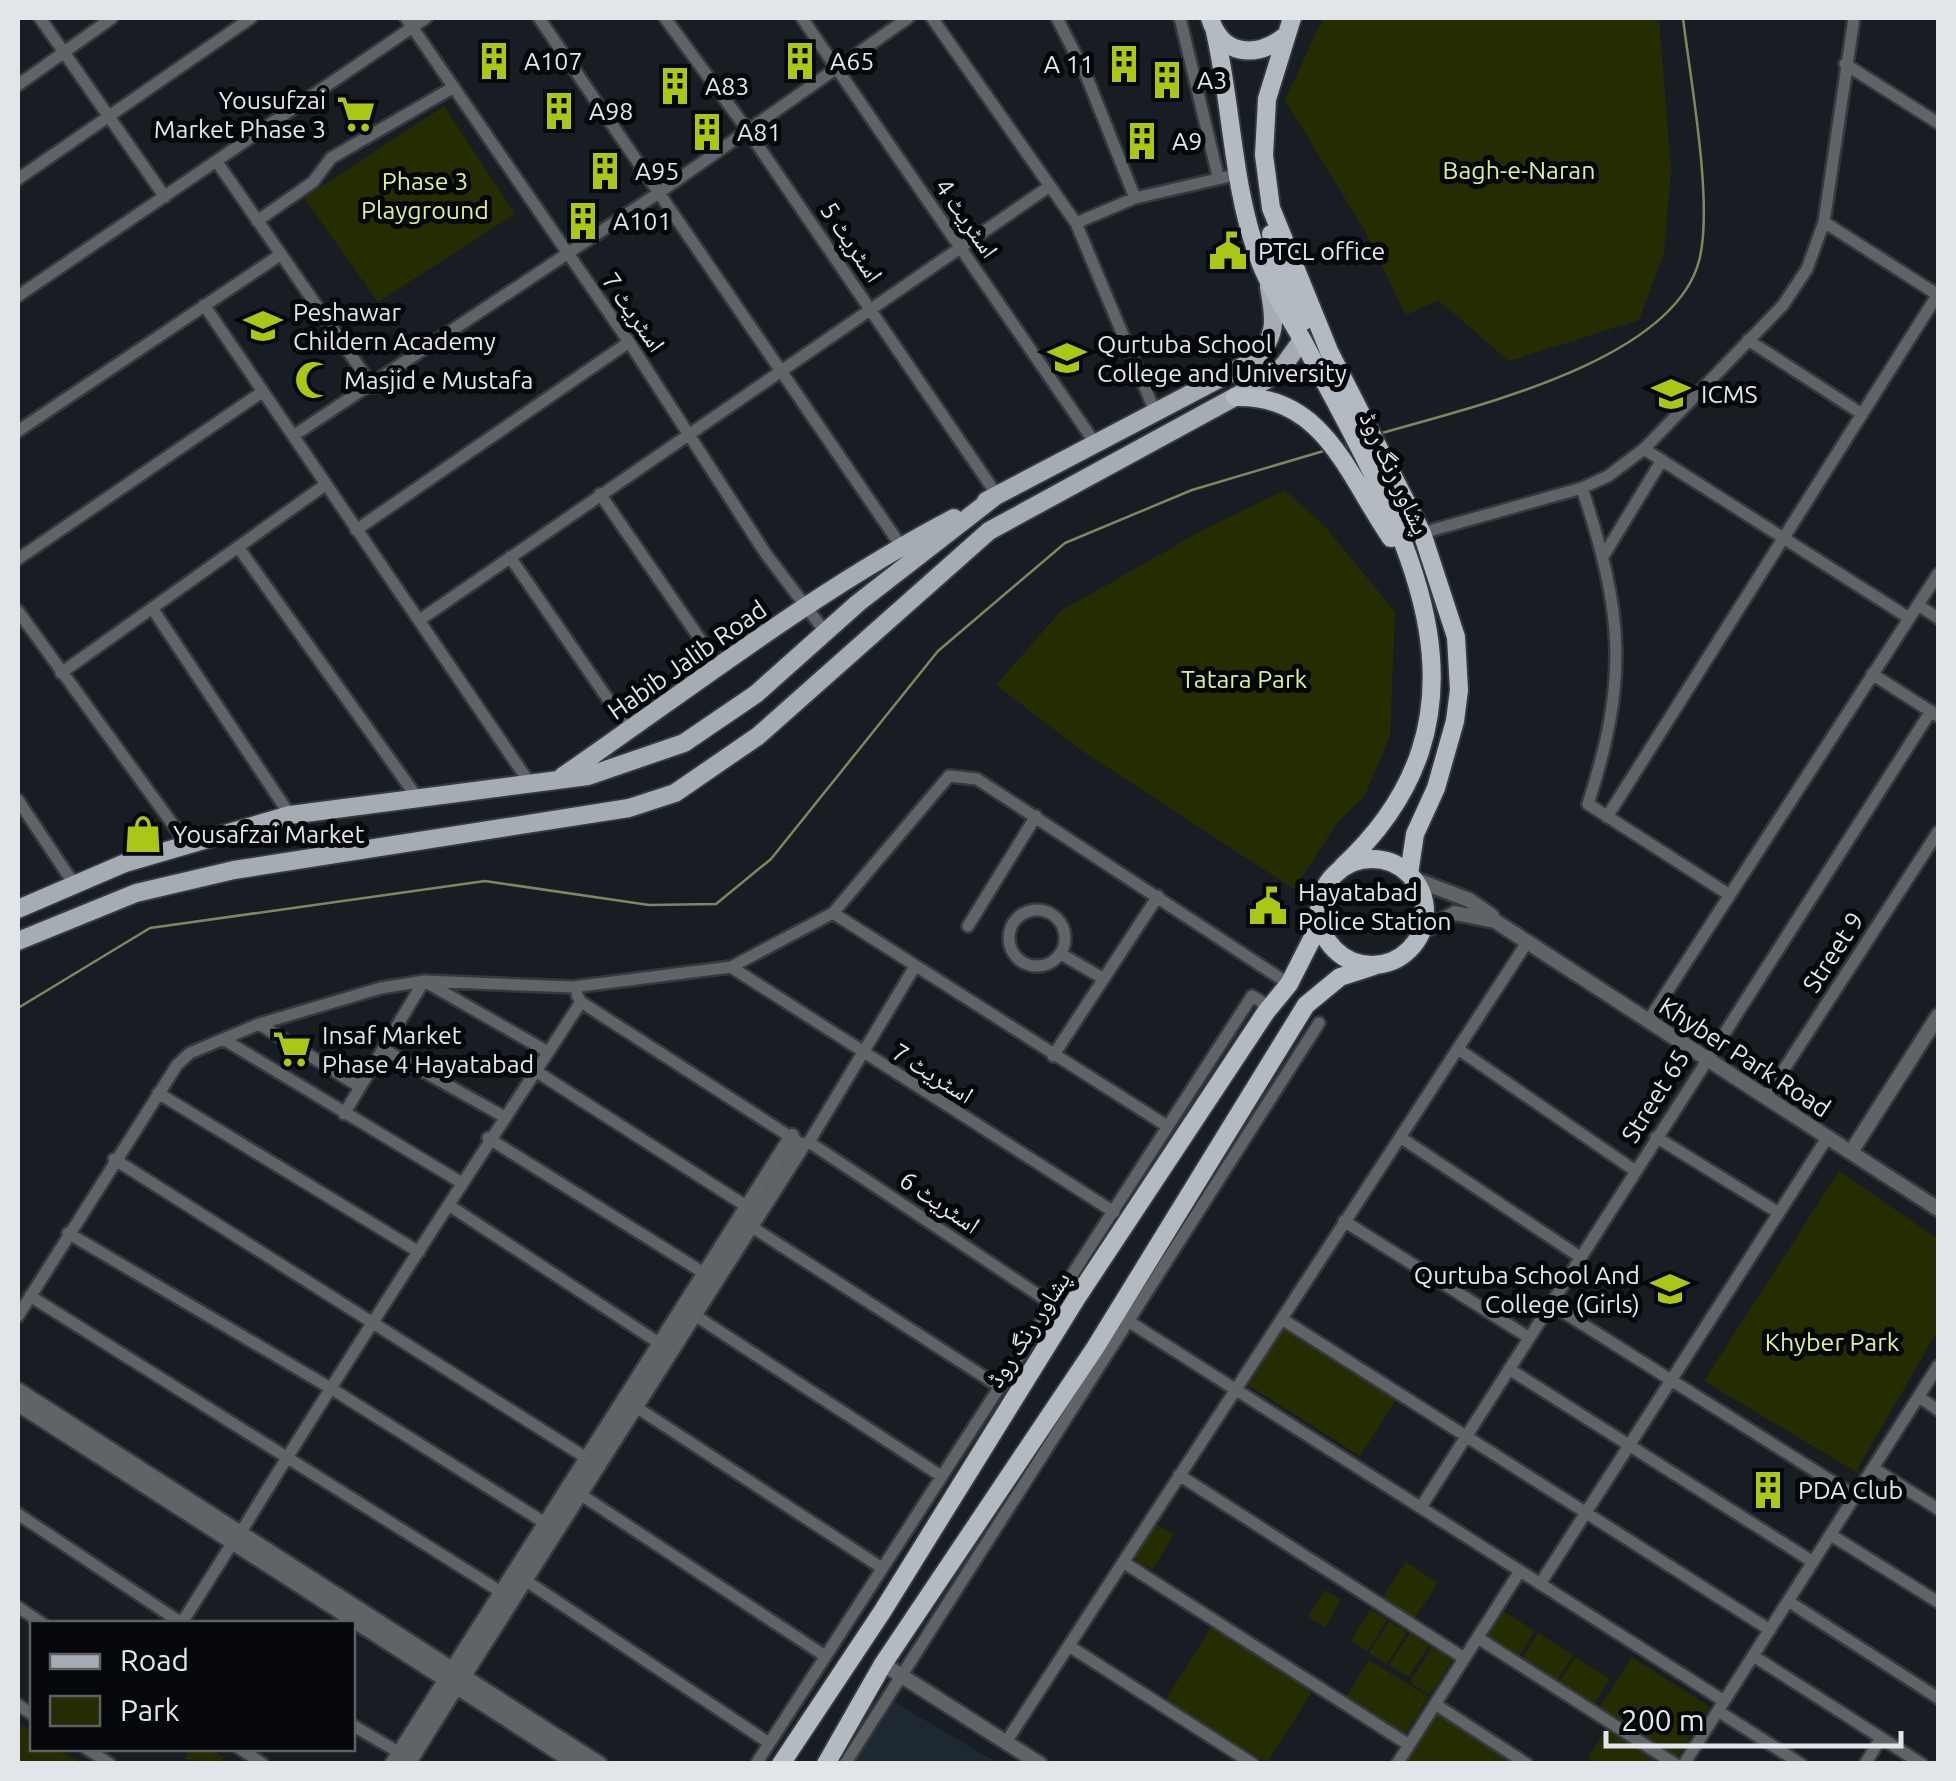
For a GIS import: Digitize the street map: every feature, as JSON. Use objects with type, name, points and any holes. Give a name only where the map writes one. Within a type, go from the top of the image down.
[{"type":"highway","name":"پشاور رنگ روڈ","points":[[1292,18],[1270,85],[1264,129],[1271,208],[1337,388],[1408,562],[1432,648],[1434,683],[1424,751],[1380,830],[1342,867]]},
{"type":"highway","name":"پشاور رنگ روڈ","points":[[1212,24],[1239,174],[1266,274],[1302,340],[1337,388]]},
{"type":"highway","points":[[1212,24],[1230,47],[1252,52],[1284,37]]},
{"type":"highway","points":[[1271,208],[1275,259],[1303,317],[1302,340]]},
{"type":"highway","points":[[1235,397],[1262,398],[1297,409],[1375,481]]},
{"type":"highway","name":"پشاور رنگ روڈ","points":[[1375,481],[1422,533],[1456,637],[1459,690],[1451,742],[1415,834],[1411,876]]},
{"type":"highway","points":[[826,1764],[883,1664],[1122,1316],[1306,1005],[1340,977],[1374,966],[1403,956],[1422,932],[1425,910],[1411,876],[1377,859],[1342,867],[1324,886],[1319,925],[1325,938],[1346,959],[1374,966]]},
{"type":"highway","name":"پشاور رنگ روڈ","points":[[781,1764],[882,1612],[1076,1299],[1270,1007],[1290,984],[1319,925]]},
{"type":"main road","name":"Habib Jalib Road","points":[[558,780],[901,546],[1222,381],[1260,354],[1276,324],[1266,274]]},
{"type":"main road","points":[[18,941],[136,893],[234,870],[629,808],[674,793],[758,736],[977,542],[1110,461],[1235,397],[1284,366],[1302,340]]},
{"type":"main road","points":[[18,909],[74,884],[187,844],[290,814],[420,800],[605,772],[684,743],[756,694],[996,496]]},
{"type":"main road","points":[[959,524],[977,542]]},
{"type":"street","points":[[40,18],[165,197]]},
{"type":"street","points":[[18,85],[112,18]]},
{"type":"street","points":[[18,178],[251,18]]},
{"type":"street","points":[[18,296],[217,162],[409,22],[426,18]]},
{"type":"street","points":[[539,18],[901,546]]},
{"type":"street","name":"اسٹریٹ 5","points":[[665,18],[746,128],[996,496]]},
{"type":"street","name":"اسٹریٹ 4","points":[[802,18],[1096,443]]},
{"type":"street","points":[[296,434],[373,387],[660,192],[908,18]]},
{"type":"street","points":[[932,18],[1076,223],[1156,414]]},
{"type":"street","points":[[1057,18],[1086,75],[1135,198]]},
{"type":"street","points":[[1180,18],[1218,176]]},
{"type":"street","points":[[1422,533],[1582,488],[1644,448],[1796,288],[1824,222],[1854,18]]},
{"type":"street","name":"اسٹریٹ 7","points":[[409,22],[826,633]]},
{"type":"street","points":[[1845,64],[1938,123]]},
{"type":"street","points":[[257,222],[314,182],[331,158],[454,86]]},
{"type":"street","points":[[217,162],[373,387]]},
{"type":"street","points":[[1076,223],[1135,198],[1239,174]]},
{"type":"street","points":[[421,619],[1050,186]]},
{"type":"street","points":[[1607,817],[1938,294],[1824,222]]},
{"type":"street","points":[[18,431],[280,255]]},
{"type":"street","points":[[204,305],[262,392],[296,434],[325,485],[421,619],[528,782]]},
{"type":"street","points":[[1748,340],[1862,414]]},
{"type":"street","points":[[356,530],[629,342]]},
{"type":"street","points":[[18,559],[262,392]]},
{"type":"street","points":[[1644,448],[1909,618]]},
{"type":"street","points":[[1604,554],[1662,460]]},
{"type":"street","points":[[61,673],[325,485]]},
{"type":"street","points":[[1582,488],[1604,554],[1620,650],[1613,715],[1588,804],[1728,894]]},
{"type":"street","points":[[600,494],[720,668]]},
{"type":"street","points":[[238,547],[420,800]]},
{"type":"street","points":[[510,556],[630,731]]},
{"type":"street","points":[[1648,1021],[1938,574]]},
{"type":"street","points":[[1918,605],[1938,618]]},
{"type":"street","points":[[152,608],[290,814]]},
{"type":"street","points":[[18,611],[187,844]]},
{"type":"street","points":[[1872,674],[1935,714]]},
{"type":"street","name":"Street 65","points":[[1421,1508],[1705,1058],[1935,714]]},
{"type":"street","points":[[18,1316],[114,1159],[158,1092],[190,1053],[259,1024],[380,988],[424,981],[573,987],[731,967],[832,913],[950,776],[977,778],[1290,984]]},
{"type":"street","points":[[18,800],[74,884]]},
{"type":"street","points":[[968,926],[1036,816]]},
{"type":"street","name":"Street 9","points":[[1766,1097],[1938,832]]},
{"type":"street","name":"Khyber Park Road","points":[[1411,876],[1469,900],[1648,1021],[1938,1207]]},
{"type":"street","points":[[1054,1056],[1158,896]]},
{"type":"street","points":[[1034,910],[1052,914],[1066,936],[1061,954],[1046,966],[1019,960],[1009,944],[1012,925],[1034,910]]},
{"type":"street","points":[[832,913],[1167,1126]]},
{"type":"street","points":[[1422,932],[1454,913],[1496,921]]},
{"type":"street","points":[[1006,1742],[1528,941]]},
{"type":"street","points":[[1061,954],[1104,979]]},
{"type":"street","name":"اسٹریٹ 7","points":[[731,967],[862,1055],[1114,1212]]},
{"type":"street","points":[[355,1726],[400,1760],[636,1408],[662,1345],[749,1208],[862,1055],[914,968]]},
{"type":"street","points":[[344,1114],[424,981]]},
{"type":"street","points":[[424,981],[548,1052]]},
{"type":"street","points":[[183,1621],[450,1206],[488,1138],[581,1002],[573,987]]},
{"type":"street","points":[[756,1764],[1252,996],[1270,1007]]},
{"type":"street","name":"اسٹریٹ 6","points":[[581,1002],[1052,1304]]},
{"type":"street","points":[[1851,1152],[1938,1016]]},
{"type":"street","points":[[846,1764],[1122,1316],[1319,1023]]},
{"type":"street","points":[[259,1024],[360,1087]]},
{"type":"street","points":[[222,1039],[462,1183]]},
{"type":"street","points":[[1458,1049],[1634,1170]]},
{"type":"street","points":[[383,1050],[503,1116]]},
{"type":"street","points":[[534,1070],[749,1208]]},
{"type":"street","points":[[158,1092],[419,1252]]},
{"type":"street","points":[[1400,1137],[1580,1257]]},
{"type":"street","points":[[1656,1137],[1779,1213]]},
{"type":"street","points":[[488,1138],[707,1275]]},
{"type":"street","points":[[1540,1584],[1828,1138]]},
{"type":"street","points":[[455,1677],[501,1592],[545,1523],[696,1316],[802,1141]]},
{"type":"street","points":[[114,1159],[588,1459]]},
{"type":"street","points":[[450,1206],[662,1345]]},
{"type":"street","points":[[1344,1221],[1528,1337]]},
{"type":"street","points":[[752,1227],[1000,1387]]},
{"type":"street","points":[[68,1233],[332,1388],[545,1523]]},
{"type":"street","points":[[30,1296],[501,1592]]},
{"type":"street","points":[[1549,1303],[1855,1496]]},
{"type":"street","points":[[696,1316],[941,1476]]},
{"type":"street","points":[[1122,1316],[1540,1584],[1801,1764]]},
{"type":"street","points":[[1282,1319],[1770,1630]]},
{"type":"street","points":[[1684,1764],[1938,1366]]},
{"type":"street","points":[[1508,1369],[1813,1562]]},
{"type":"street","points":[[18,1390],[38,1410],[455,1677],[600,1764]]},
{"type":"street","points":[[1919,1398],[1938,1410]]},
{"type":"street","points":[[18,1404],[38,1410]]},
{"type":"street","points":[[636,1408],[882,1568]]},
{"type":"street","points":[[1874,1468],[1938,1509]]},
{"type":"street","points":[[1179,1475],[1464,1658]]},
{"type":"street","points":[[580,1494],[826,1656]]},
{"type":"street","points":[[18,1514],[179,1621]]},
{"type":"street","points":[[1831,1535],[1938,1602]]},
{"type":"street","points":[[1123,1562],[1409,1745]]},
{"type":"street","points":[[1397,1764],[1520,1571]]},
{"type":"street","points":[[524,1580],[769,1743]]},
{"type":"street","points":[[1788,1601],[1938,1698]]},
{"type":"street","points":[[1478,1638],[1675,1764]]},
{"type":"street","points":[[1069,1646],[1253,1764]]},
{"type":"street","points":[[1755,1658],[1922,1764]]},
{"type":"street","points":[[883,1664],[1040,1764]]},
{"type":"street","points":[[455,1677],[576,1764]]},
{"type":"street","points":[[1435,1704],[1528,1764]]},
{"type":"street","points":[[1865,1764],[1882,1738]]},
{"type":"street","points":[[94,1754],[110,1764]]},
{"type":"shaded area","points":[[889,1699],[998,1763],[851,1764]]},
{"type":"green space","name":"Bagh-e-Naran","points":[[1323,18],[1659,18],[1671,170],[1664,253],[1639,320],[1509,361],[1438,300],[1406,315],[1365,231],[1285,100]]},
{"type":"green space","name":"Phase 3 Playground","points":[[444,106],[515,214],[378,302],[304,198]]},
{"type":"green space","name":"Tatara Park","points":[[1285,490],[1328,530],[1395,612],[1390,736],[1365,795],[1337,823],[1294,889],[1081,750],[996,685],[1061,611],[1201,531]]},
{"type":"green space","name":"Khyber Park","points":[[1839,1171],[1938,1239],[1938,1330],[1858,1468],[1860,1474],[1704,1381]]},
{"type":"green space","points":[[1286,1325],[1398,1397],[1360,1456],[1248,1385]]},
{"type":"green space","points":[[1153,1522],[1174,1535],[1152,1570],[1131,1557]]},
{"type":"green space","points":[[1406,1562],[1438,1583],[1414,1619],[1382,1598]]},
{"type":"green space","points":[[1325,1590],[1341,1600],[1325,1627],[1308,1617]]},
{"type":"green space","points":[[1370,1609],[1387,1620],[1367,1651],[1351,1641]]},
{"type":"green space","points":[[1500,1609],[1535,1631],[1518,1658],[1483,1636]]},
{"type":"green space","points":[[1389,1621],[1407,1632],[1387,1664],[1369,1653]]},
{"type":"green space","points":[[1212,1626],[1313,1690],[1267,1763],[1165,1701]]},
{"type":"green space","points":[[1410,1633],[1429,1646],[1408,1677],[1389,1665]]},
{"type":"green space","points":[[1538,1633],[1573,1655],[1556,1682],[1521,1660]]},
{"type":"green space","points":[[1432,1647],[1453,1660],[1430,1695],[1410,1682]]},
{"type":"green space","points":[[1575,1657],[1610,1679],[1593,1706],[1558,1684]]},
{"type":"green space","points":[[1632,1657],[1710,1707],[1676,1760],[1598,1710]]},
{"type":"green space","points":[[1369,1660],[1429,1697],[1404,1736],[1345,1699]]},
{"type":"green space","points":[[1437,1711],[1519,1764],[1403,1764]]},
{"type":"green space","points":[[18,1723],[30,1731],[30,1751],[61,1751],[76,1760],[74,1763],[18,1763]]},
{"type":"green space","points":[[1607,1728],[1662,1763],[1596,1763],[1588,1758]]},
{"type":"green space","points":[[189,1751],[214,1751],[224,1757],[221,1763],[184,1759]]},
{"type":"waterway","points":[[1382,433],[1564,375],[1651,327],[1681,296],[1699,261],[1704,208],[1683,18]]},
{"type":"waterway","points":[[18,1008],[150,928],[485,881],[649,905],[716,904],[771,859],[938,651],[1065,543],[1192,490],[1327,450]]},
{"type":"place","name":"A107","points":[[494,61]]},
{"type":"place","name":"A65","points":[[800,61]]},
{"type":"place","name":"A 11","points":[[1124,64]]},
{"type":"place","name":"A3","points":[[1167,80]]},
{"type":"place","name":"A83","points":[[675,86]]},
{"type":"place","name":"A98","points":[[559,111]]},
{"type":"place","name":"Yousufzai Market Phase 3","points":[[356,114]]},
{"type":"place","name":"A81","points":[[707,132]]},
{"type":"place","name":"A9","points":[[1142,141]]},
{"type":"place","name":"A95","points":[[605,171]]},
{"type":"place","name":"A101","points":[[583,221]]},
{"type":"place","name":"PTCL office","points":[[1228,251]]},
{"type":"place","name":"Peshawar Childern Academy","points":[[263,326]]},
{"type":"place","name":"Qurtuba School College and University","points":[[1067,358]]},
{"type":"place","name":"Masjid e Mustafa","points":[[314,380]]},
{"type":"place","name":"ICMS","points":[[1671,394]]},
{"type":"place","name":"Yousafzai Market","points":[[143,834]]},
{"type":"place","name":"Hayatabad Police Station","points":[[1268,906]]},
{"type":"place","name":"Insaf Market Phase 4 Hayatabad","points":[[292,1049]]},
{"type":"place","name":"Qurtuba School And College (Girls)","points":[[1670,1289]]},
{"type":"place","name":"PDA Club","points":[[1768,1490]]}]
